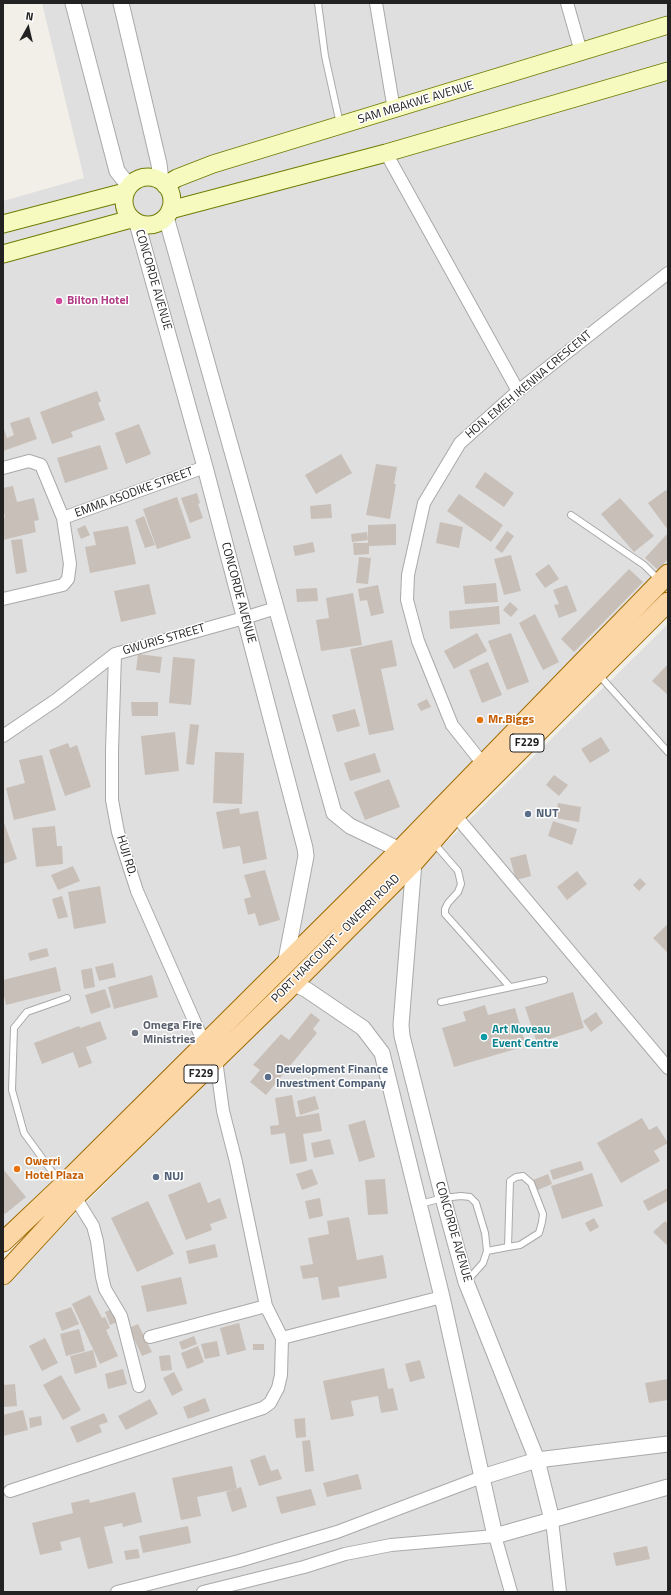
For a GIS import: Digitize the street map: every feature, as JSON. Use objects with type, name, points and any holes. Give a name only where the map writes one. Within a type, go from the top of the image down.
[{"type":"main road","name":"SAM MBAKWE AVENUE","points":[[163,183],[213,164],[394,110],[668,25]]},
{"type":"main road","points":[[168,214],[386,153],[668,70]]},
{"type":"main road","points":[[3,224],[127,189],[140,178],[154,178],[163,183],[170,193],[172,201],[168,214],[160,222],[152,225],[145,225],[134,221],[3,254]]},
{"type":"main road","points":[[127,189],[124,206],[134,221]]},
{"type":"main road","name":"PORT HARCOURT - OWERRI ROAD","points":[[5,1236],[69,1191],[216,1060],[293,983],[407,856],[489,770],[664,578]]},
{"type":"main road","name":"PORT HARCOURT - OWERRI ROAD","points":[[3,1275],[69,1191],[204,1043],[285,965],[407,856],[432,841],[489,770],[597,673],[668,602]]},
{"type":"main road","points":[[204,1043],[216,1060]]},
{"type":"street","points":[[73,3],[117,171],[127,189]]},
{"type":"street","points":[[121,3],[160,164],[163,183]]},
{"type":"street","points":[[376,3],[394,110]]},
{"type":"street","points":[[567,3],[580,52]]},
{"type":"street","points":[[386,153],[518,391]]},
{"type":"street","points":[[168,214],[334,813],[350,826],[407,856]]},
{"type":"street","name":"CONCORDE AVENUE","points":[[134,221],[205,467],[306,856],[285,965]]},
{"type":"street","name":"HON. EMEH IKENNA CRESCENT","points":[[489,770],[452,725],[418,641],[407,600],[408,575],[424,503],[460,443],[518,391],[668,273]]},
{"type":"street","points":[[3,468],[30,461],[41,465],[63,518],[70,564],[68,579],[63,585],[3,599]]},
{"type":"street","name":"EMMA ASODIKE STREET","points":[[63,518],[205,467]]},
{"type":"street","name":"GWURIS STREET","points":[[3,736],[56,700],[115,654],[276,608]]},
{"type":"street","name":"HUJI RD.","points":[[115,654],[112,800],[118,832],[137,891],[204,1043]]},
{"type":"street","points":[[454,815],[668,1068]]},
{"type":"street","name":"CONCORDE AVENUE","points":[[407,856],[401,1025],[402,1036],[466,1282],[537,1460],[552,1520],[560,1592]]},
{"type":"street","name":"CONCORDE AVENUE","points":[[293,983],[307,990],[363,1028],[382,1053],[442,1297],[495,1536],[511,1592]]},
{"type":"street","points":[[10,1491],[263,1408],[270,1403],[278,1388],[281,1375],[282,1338],[266,1306],[236,1162],[223,1110],[216,1060]]},
{"type":"street","points":[[69,1191],[93,1226],[96,1234],[105,1289],[121,1316],[139,1386]]},
{"type":"street","points":[[282,1338],[442,1297]]},
{"type":"street","points":[[150,1337],[266,1306]]},
{"type":"street","points":[[117,1592],[238,1562],[337,1532],[482,1477],[537,1460],[668,1444]]},
{"type":"street","points":[[203,1592],[304,1567],[345,1554],[391,1545],[495,1536],[668,1487]]},
{"type":"lane","points":[[318,3],[325,56],[340,126]]},
{"type":"lane","points":[[571,515],[664,578]]},
{"type":"lane","points":[[597,673],[668,752]]},
{"type":"lane","points":[[432,841],[458,871],[461,884],[458,892],[448,903],[445,914],[510,987]]},
{"type":"lane","points":[[441,1002],[544,980]]},
{"type":"lane","points":[[67,998],[26,1012],[14,1028],[12,1090],[24,1133],[69,1191]]},
{"type":"lane","points":[[487,1251],[520,1245],[539,1233],[542,1222],[542,1214],[531,1183],[523,1176],[516,1177],[510,1181],[508,1247]]},
{"type":"lane","points":[[419,1205],[443,1198],[461,1196],[470,1197],[476,1203],[485,1233],[487,1251],[483,1263],[466,1282]]},
{"type":"shaded area","points":[[42,3],[668,3],[668,570],[3,1234],[3,201],[84,178]]},
{"type":"shaded area","points":[[668,624],[668,1592],[3,1592],[3,1286],[418,870]]},
{"type":"building","points":[[97,391],[101,401],[98,403],[105,420],[71,432],[73,437],[52,444],[40,412]]},
{"type":"building","points":[[29,417],[37,439],[3,451],[3,426],[7,438],[14,435],[10,423]]},
{"type":"building","points":[[139,424],[151,454],[126,464],[115,433]]},
{"type":"building","points":[[100,445],[108,469],[65,483],[57,458]]},
{"type":"building","points":[[341,454],[352,473],[316,494],[305,475]]},
{"type":"building","points":[[376,464],[397,467],[394,484],[396,484],[390,519],[366,515]]},
{"type":"building","points":[[485,472],[514,493],[504,507],[475,487]]},
{"type":"building","points":[[13,486],[17,502],[34,498],[39,520],[34,521],[36,532],[3,540],[3,518],[5,517],[3,508],[3,488]]},
{"type":"building","points":[[666,490],[668,492],[668,530],[648,503]]},
{"type":"building","points":[[197,493],[200,503],[198,504],[203,518],[190,523],[181,498]]},
{"type":"building","points":[[459,494],[503,525],[491,542],[447,511]]},
{"type":"building","points":[[177,497],[191,538],[157,549],[143,509]]},
{"type":"building","points":[[620,498],[654,536],[634,552],[601,514]]},
{"type":"building","points":[[331,504],[332,518],[311,519],[310,506]]},
{"type":"building","points":[[144,516],[155,545],[145,548],[135,520]]},
{"type":"building","points":[[440,522],[463,527],[459,548],[436,543]]},
{"type":"building","points":[[396,524],[396,545],[369,546],[369,554],[354,555],[353,543],[368,543],[368,525]]},
{"type":"building","points":[[85,525],[90,535],[81,539],[77,529]]},
{"type":"building","points":[[128,526],[136,564],[90,573],[85,547],[96,545],[93,532]]},
{"type":"building","points":[[507,531],[514,536],[502,553],[495,548]]},
{"type":"building","points":[[367,532],[368,540],[352,542],[351,534]]},
{"type":"building","points":[[668,533],[668,559],[658,570],[645,558]]},
{"type":"building","points":[[22,539],[27,572],[16,574],[11,540]]},
{"type":"building","points":[[313,542],[315,552],[295,556],[293,546]]},
{"type":"building","points":[[511,555],[521,591],[504,595],[494,559]]},
{"type":"building","points":[[359,557],[371,558],[368,584],[356,583]]},
{"type":"building","points":[[549,564],[559,579],[545,588],[535,574]]},
{"type":"building","points":[[629,569],[643,582],[574,652],[561,639]]},
{"type":"building","points":[[496,583],[498,602],[465,604],[463,586]]},
{"type":"building","points":[[149,584],[156,614],[121,622],[114,591]]},
{"type":"building","points":[[378,585],[384,613],[371,616],[367,600],[360,601],[358,589]]},
{"type":"building","points":[[567,585],[577,611],[559,618],[554,605],[559,604],[553,590]]},
{"type":"building","points":[[317,588],[318,601],[297,602],[296,589]]},
{"type":"building","points":[[353,593],[362,645],[321,651],[316,620],[329,618],[326,598]]},
{"type":"building","points":[[510,602],[518,609],[511,617],[503,610]]},
{"type":"building","points":[[499,606],[500,624],[450,629],[449,611]]},
{"type":"building","points":[[535,614],[559,662],[543,670],[519,623]]},
{"type":"building","points":[[477,633],[487,651],[454,669],[444,651]]},
{"type":"building","points":[[511,633],[529,682],[507,690],[488,641]]},
{"type":"building","points":[[392,640],[397,666],[381,669],[394,730],[369,735],[350,649]]},
{"type":"building","points":[[138,654],[162,657],[160,673],[136,670]]},
{"type":"building","points":[[173,657],[195,659],[191,705],[169,703]]},
{"type":"building","points":[[488,662],[502,695],[482,703],[469,670]]},
{"type":"building","points":[[668,664],[668,693],[667,694],[652,681]]},
{"type":"building","points":[[427,699],[431,707],[421,711],[417,704]]},
{"type":"building","points":[[131,702],[158,702],[158,716],[132,716]]},
{"type":"building","points":[[355,709],[360,726],[337,732],[332,715]]},
{"type":"building","points":[[190,724],[199,725],[194,765],[186,764]]},
{"type":"building","points":[[175,732],[179,771],[145,775],[141,736]]},
{"type":"building","points":[[601,737],[610,751],[590,763],[581,749]]},
{"type":"building","points":[[68,743],[70,748],[77,745],[91,787],[65,796],[49,750]]},
{"type":"building","points":[[215,752],[244,753],[242,804],[213,803]]},
{"type":"building","points":[[375,753],[381,772],[350,781],[344,763]]},
{"type":"building","points":[[42,755],[56,810],[14,820],[6,788],[25,783],[19,760]]},
{"type":"building","points":[[554,775],[568,785],[559,796],[546,785]]},
{"type":"building","points":[[389,779],[400,807],[365,820],[354,792]]},
{"type":"building","points":[[558,803],[581,807],[579,822],[555,818]]},
{"type":"building","points":[[239,808],[240,814],[258,811],[267,859],[243,864],[240,846],[223,849],[216,812]]},
{"type":"building","points":[[3,820],[17,859],[3,864]]},
{"type":"building","points":[[553,821],[577,829],[572,845],[548,836]]},
{"type":"building","points":[[55,826],[57,846],[62,846],[63,864],[36,867],[32,828]]},
{"type":"building","points":[[526,854],[531,876],[516,880],[510,858]]},
{"type":"building","points":[[73,866],[80,881],[58,890],[51,875]]},
{"type":"building","points":[[265,870],[280,920],[259,926],[255,913],[248,915],[244,899],[251,897],[244,875]]},
{"type":"building","points":[[577,871],[587,884],[567,900],[557,887]]},
{"type":"building","points":[[640,878],[646,884],[639,891],[633,885]]},
{"type":"building","points":[[100,886],[106,923],[74,929],[68,892]]},
{"type":"building","points":[[62,896],[68,917],[58,919],[52,899]]},
{"type":"building","points":[[668,924],[668,953],[653,938]]},
{"type":"building","points":[[47,948],[49,956],[30,961],[28,953]]},
{"type":"building","points":[[113,963],[116,977],[99,981],[95,967]]},
{"type":"building","points":[[56,967],[61,991],[6,1005],[3,991],[3,980]]},
{"type":"building","points":[[92,968],[95,987],[84,989],[81,970]]},
{"type":"building","points":[[152,975],[158,997],[114,1009],[108,987]]},
{"type":"building","points":[[105,989],[111,1007],[91,1014],[85,995]]},
{"type":"building","points":[[573,992],[584,1028],[537,1043],[525,1007]]},
{"type":"building","name":"Art Noveau Event Centre","points":[[485,1005],[488,1015],[515,1008],[526,1046],[454,1067],[442,1028],[466,1021],[463,1012]]},
{"type":"building","points":[[596,1012],[603,1023],[591,1032],[583,1021]]},
{"type":"building","points":[[311,1013],[320,1020],[313,1029],[317,1033],[266,1095],[250,1082],[260,1070],[253,1065],[281,1034],[289,1040]]},
{"type":"building","points":[[100,1021],[107,1039],[86,1047],[92,1063],[79,1068],[73,1052],[42,1064],[34,1043],[79,1026],[80,1028]]},
{"type":"building","points":[[292,1095],[296,1117],[319,1113],[322,1131],[303,1134],[307,1161],[290,1164],[285,1133],[271,1135],[270,1126],[279,1125],[275,1098]]},
{"type":"building","points":[[315,1096],[319,1109],[300,1115],[297,1101]]},
{"type":"building","points":[[642,1118],[649,1130],[657,1126],[668,1143],[654,1151],[660,1161],[621,1183],[597,1143]]},
{"type":"building","points":[[365,1120],[375,1157],[359,1162],[348,1125]]},
{"type":"building","points":[[330,1139],[334,1154],[314,1158],[311,1143]]},
{"type":"building","points":[[581,1161],[584,1170],[553,1180],[550,1170]]},
{"type":"building","points":[[3,1169],[26,1197],[5,1214],[3,1212]]},
{"type":"building","points":[[312,1169],[318,1184],[302,1190],[296,1174]]},
{"type":"building","points":[[592,1173],[603,1206],[562,1219],[551,1186]]},
{"type":"building","points":[[548,1174],[552,1184],[538,1190],[533,1180]]},
{"type":"building","points":[[385,1179],[388,1214],[368,1215],[365,1180]]},
{"type":"building","points":[[200,1182],[208,1203],[220,1198],[227,1218],[210,1224],[212,1230],[186,1240],[168,1195]]},
{"type":"building","points":[[668,1188],[668,1201],[648,1211],[643,1201]]},
{"type":"building","points":[[320,1198],[323,1216],[309,1219],[305,1201]]},
{"type":"building","points":[[148,1201],[174,1254],[137,1272],[111,1218]]},
{"type":"building","points":[[349,1217],[357,1260],[383,1255],[387,1278],[338,1287],[340,1297],[322,1300],[318,1277],[303,1279],[300,1266],[313,1264],[308,1238],[329,1234],[327,1221]]},
{"type":"building","points":[[594,1218],[599,1227],[590,1232],[585,1223]]},
{"type":"building","points":[[665,1221],[668,1224],[668,1246],[653,1232]]},
{"type":"building","points":[[215,1244],[218,1257],[189,1264],[186,1251]]},
{"type":"building","points":[[181,1277],[187,1304],[147,1312],[141,1286]]},
{"type":"building","points":[[90,1295],[102,1318],[105,1317],[110,1328],[106,1330],[118,1356],[100,1364],[72,1304]]},
{"type":"building","points":[[71,1307],[79,1324],[62,1331],[55,1313]]},
{"type":"building","points":[[115,1308],[120,1321],[110,1325],[105,1312]]},
{"type":"building","points":[[239,1323],[246,1350],[227,1355],[220,1328]]},
{"type":"building","points":[[138,1324],[152,1352],[142,1356],[129,1328]]},
{"type":"building","points":[[79,1329],[85,1351],[66,1356],[60,1334]]},
{"type":"building","points":[[194,1336],[197,1344],[182,1350],[179,1342]]},
{"type":"building","points":[[45,1338],[58,1363],[42,1371],[29,1346]]},
{"type":"building","points":[[217,1341],[220,1356],[205,1359],[201,1344]]},
{"type":"building","points":[[253,1344],[264,1344],[264,1350],[253,1350]]},
{"type":"building","points":[[198,1346],[204,1362],[187,1369],[181,1353]]},
{"type":"building","points":[[93,1350],[97,1367],[75,1374],[70,1356]]},
{"type":"building","points":[[170,1355],[172,1370],[161,1371],[159,1356]]},
{"type":"building","points":[[420,1360],[425,1378],[410,1382],[405,1364]]},
{"type":"building","points":[[384,1368],[388,1389],[393,1388],[398,1410],[381,1413],[378,1396],[351,1401],[354,1416],[331,1420],[323,1381]]},
{"type":"building","points":[[123,1369],[127,1384],[108,1389],[105,1374]]},
{"type":"building","points":[[174,1372],[183,1390],[172,1396],[163,1378]]},
{"type":"building","points":[[61,1375],[81,1410],[63,1420],[43,1385]]},
{"type":"building","points":[[668,1379],[668,1400],[649,1403],[645,1383]]},
{"type":"building","points":[[15,1384],[17,1406],[3,1407],[3,1385]]},
{"type":"building","points":[[205,1398],[210,1411],[188,1419],[183,1407]]},
{"type":"building","points":[[150,1399],[158,1414],[126,1430],[118,1416]]},
{"type":"building","points":[[23,1410],[28,1430],[3,1436],[3,1415]]},
{"type":"building","points":[[104,1413],[108,1422],[99,1425],[102,1432],[77,1443],[70,1427]]},
{"type":"building","points":[[41,1416],[42,1425],[30,1428],[29,1418]]},
{"type":"building","points":[[305,1418],[306,1437],[296,1438],[294,1419]]},
{"type":"building","points":[[310,1440],[314,1471],[305,1472],[302,1441]]},
{"type":"building","points":[[265,1455],[271,1471],[278,1469],[282,1479],[259,1486],[250,1460]]},
{"type":"building","points":[[232,1466],[237,1489],[197,1497],[201,1516],[181,1520],[172,1478]]},
{"type":"building","points":[[358,1474],[362,1489],[327,1497],[323,1483]]},
{"type":"building","points":[[241,1487],[247,1507],[232,1512],[226,1492]]},
{"type":"building","points":[[311,1489],[316,1505],[281,1514],[276,1497]]},
{"type":"building","points":[[135,1492],[142,1522],[123,1527],[122,1523],[104,1527],[113,1563],[88,1569],[80,1537],[60,1542],[62,1550],[40,1555],[32,1523],[73,1513],[71,1503],[89,1499],[90,1503]]},
{"type":"building","points":[[188,1526],[191,1543],[143,1553],[139,1536]]},
{"type":"building","points":[[647,1546],[650,1559],[616,1566],[613,1553]]},
{"type":"building","points":[[138,1549],[140,1558],[126,1560],[124,1551]]},
{"type":"place","name":"Bilton Hotel","points":[[59,301]]},
{"type":"place","name":"Mr.Biggs","points":[[480,720]]},
{"type":"place","name":"NUT","points":[[528,814]]},
{"type":"place","name":"Omega Fire Ministries","points":[[135,1033]]},
{"type":"place","name":"Art Noveau Event Centre","points":[[484,1037]]},
{"type":"place","name":"Development Finance Investment Company","points":[[268,1077]]},
{"type":"place","name":"Owerri Hotel Plaza","points":[[17,1169]]},
{"type":"place","name":"NUJ","points":[[156,1177]]}]
